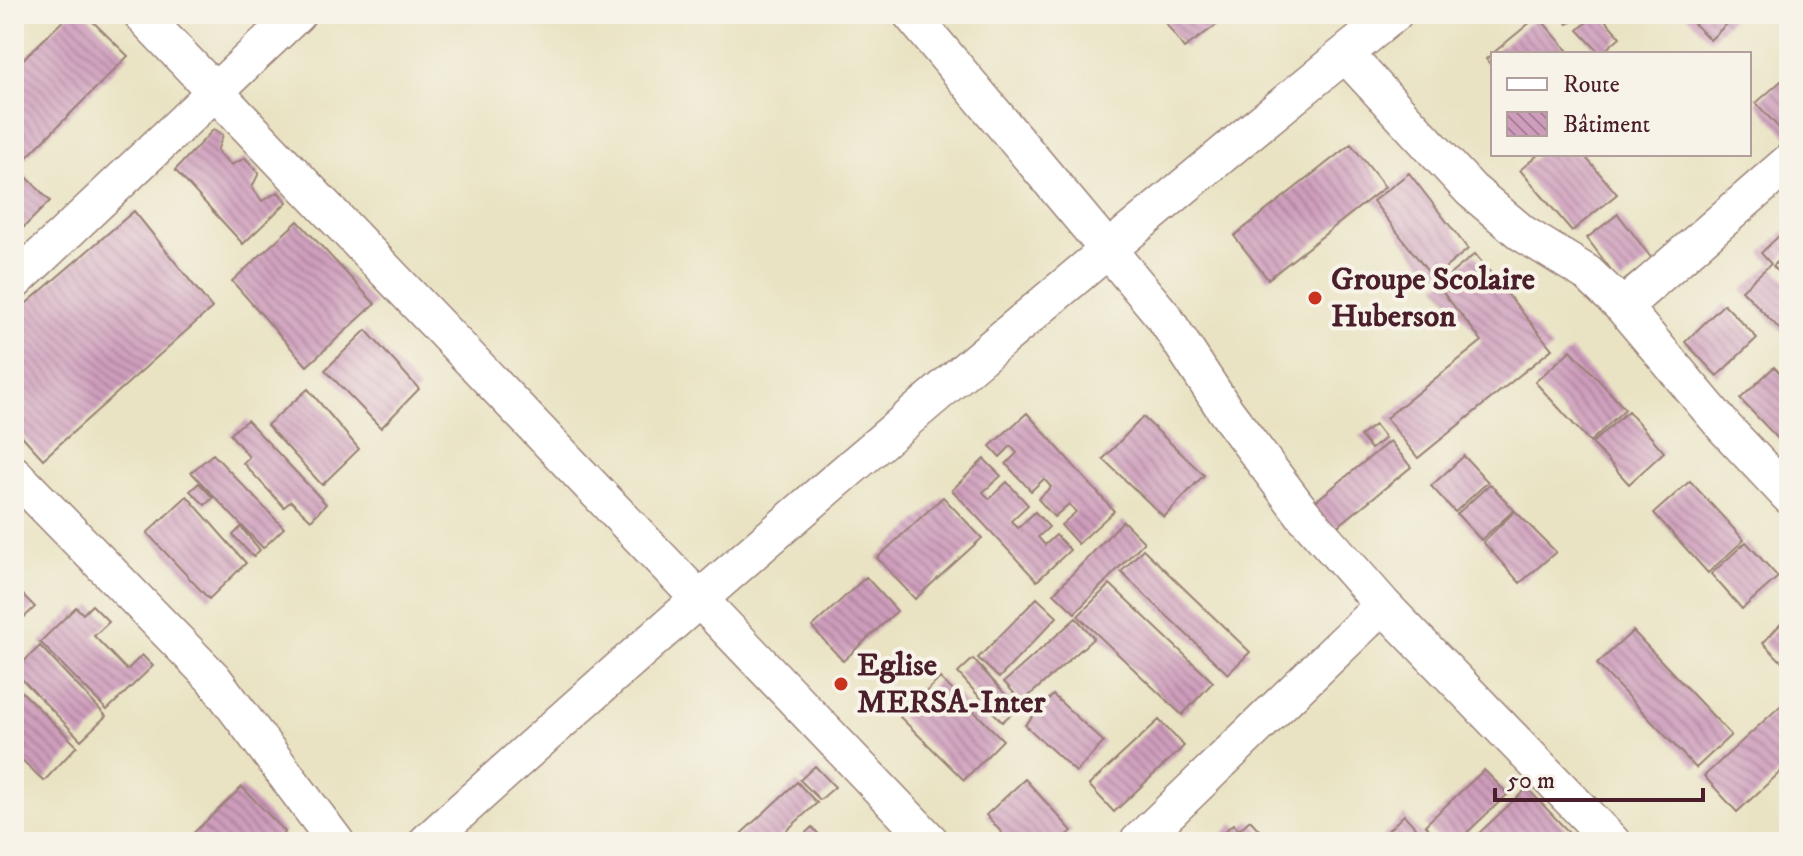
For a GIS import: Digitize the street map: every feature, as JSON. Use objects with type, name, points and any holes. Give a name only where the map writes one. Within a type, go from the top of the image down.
[{"type":"street","points":[[141,14],[931,842]]},
{"type":"street","points":[[14,282],[297,14]]},
{"type":"street","points":[[911,14],[1164,317],[1225,410],[1303,514],[1383,605],[1612,842]]},
{"type":"street","points":[[427,842],[698,599],[1108,247],[1394,14]]},
{"type":"street","points":[[1345,54],[1471,190],[1522,233],[1587,273],[1623,307],[1725,428],[1789,496]]},
{"type":"street","points":[[1623,307],[1789,162]]},
{"type":"street","points":[[14,474],[213,678],[336,842]]},
{"type":"street","points":[[1138,842],[1383,605]]},
{"type":"building","points":[[70,14],[85,14],[128,56],[17,167],[50,201],[14,237],[14,68]]},
{"type":"building","points":[[1170,14],[1232,14],[1184,48],[1163,19]]},
{"type":"building","points":[[1310,14],[1333,14],[1315,24]]},
{"type":"building","points":[[1560,14],[1580,14],[1568,24]]},
{"type":"building","points":[[1600,14],[1620,37],[1603,52],[1599,52],[1578,30]]},
{"type":"building","points":[[1685,14],[1737,14],[1710,40]]},
{"type":"building","points":[[1538,16],[1568,51],[1543,52],[1494,52]]},
{"type":"building","points":[[1781,81],[1789,89],[1789,139],[1756,103]]},
{"type":"building","points":[[214,129],[223,135],[217,151],[231,165],[245,158],[259,173],[252,187],[262,201],[278,192],[287,202],[243,244],[175,170]]},
{"type":"building","points":[[1351,144],[1385,187],[1268,279],[1234,236]]},
{"type":"building","points":[[1537,156],[1585,156],[1617,194],[1572,231],[1520,170]]},
{"type":"building","points":[[1409,173],[1468,249],[1433,278],[1373,201]]},
{"type":"building","points":[[134,211],[212,308],[43,459],[14,427],[14,314]]},
{"type":"building","points":[[1618,214],[1652,259],[1621,283],[1587,238]]},
{"type":"building","points":[[298,221],[375,304],[307,366],[232,281]]},
{"type":"building","points":[[1786,229],[1789,251],[1773,266],[1789,283],[1786,336],[1742,290],[1771,264],[1761,253]]},
{"type":"building","points":[[1475,254],[1552,349],[1418,458],[1386,418],[1482,341],[1437,285]]},
{"type":"building","points":[[1724,304],[1757,338],[1717,376],[1685,342]]},
{"type":"building","points":[[366,330],[419,389],[381,428],[325,370]]},
{"type":"building","points":[[1571,350],[1625,409],[1590,442],[1535,382]]},
{"type":"building","points":[[1774,367],[1789,382],[1789,444],[1786,447],[1740,399]]},
{"type":"building","points":[[308,389],[359,449],[322,485],[267,425]]},
{"type":"building","points":[[1628,411],[1664,452],[1629,484],[1592,443]]},
{"type":"building","points":[[1027,413],[1114,511],[1078,544],[1061,525],[1076,512],[1069,504],[1054,517],[1038,499],[1051,487],[1044,479],[1031,491],[1006,464],[1017,453],[1011,446],[1000,457],[990,446]]},
{"type":"building","points":[[1143,417],[1204,475],[1164,517],[1103,459]]},
{"type":"building","points":[[247,420],[326,504],[311,520],[291,501],[284,507],[243,463],[249,457],[230,434]]},
{"type":"building","points":[[1375,425],[1385,438],[1371,449],[1360,436]]},
{"type":"building","points":[[1390,441],[1411,467],[1327,535],[1306,509]]},
{"type":"building","points":[[213,454],[284,528],[263,548],[191,472]]},
{"type":"building","points":[[1464,456],[1488,482],[1455,512],[1431,486]]},
{"type":"building","points":[[984,459],[1001,476],[983,492],[989,499],[1007,482],[1028,505],[1011,521],[1018,528],[1035,512],[1049,527],[1038,537],[1045,545],[1056,535],[1070,550],[1037,581],[952,490]]},
{"type":"building","points":[[1690,481],[1744,540],[1708,573],[1654,513]]},
{"type":"building","points":[[199,483],[213,498],[205,505],[190,491]]},
{"type":"building","points":[[1490,484],[1514,510],[1481,540],[1457,514]]},
{"type":"building","points":[[187,496],[246,563],[209,599],[147,533]]},
{"type":"building","points":[[943,497],[982,538],[915,599],[877,558]]},
{"type":"building","points":[[1515,511],[1556,552],[1520,583],[1483,542]]},
{"type":"building","points":[[1123,521],[1144,542],[1075,613],[1054,593]]},
{"type":"building","points":[[241,527],[260,550],[253,557],[233,535]]},
{"type":"building","points":[[1746,542],[1778,577],[1742,609],[1711,574]]},
{"type":"building","points":[[1143,549],[1250,652],[1228,674],[1121,572]]},
{"type":"building","points":[[866,577],[897,611],[843,661],[812,627]]},
{"type":"building","points":[[1110,584],[1213,682],[1182,715],[1078,616]]},
{"type":"building","points":[[14,586],[35,607],[14,627]]},
{"type":"building","points":[[1037,598],[1057,617],[999,678],[978,658]]},
{"type":"building","points":[[92,605],[109,622],[94,636],[127,670],[142,655],[153,666],[107,710],[40,642],[76,607],[83,614]]},
{"type":"building","points":[[1789,615],[1789,659],[1784,664],[1763,643]]},
{"type":"building","points":[[1076,618],[1094,638],[1022,702],[1004,682]]},
{"type":"building","points":[[1633,631],[1731,735],[1696,768],[1597,664]]},
{"type":"building","points":[[40,646],[106,716],[81,740],[14,671]]},
{"type":"building","points":[[973,659],[1018,708],[1002,722],[958,673]]},
{"type":"building","points":[[940,678],[1003,740],[964,780],[900,717]]},
{"type":"building","points":[[14,684],[77,746],[44,781],[14,752]]},
{"type":"building","points":[[1053,695],[1104,742],[1076,772],[1025,725]]},
{"type":"building","points":[[1789,698],[1789,764],[1737,812],[1704,776]]},
{"type":"building","points":[[1159,720],[1184,746],[1114,812],[1089,785]]},
{"type":"building","points":[[815,766],[835,787],[820,800],[800,780]]},
{"type":"building","points":[[1484,770],[1508,794],[1457,842],[1442,842],[1425,825]]},
{"type":"building","points":[[1025,779],[1072,831],[1060,842],[1010,842],[986,815]]},
{"type":"building","points":[[797,782],[817,803],[774,842],[732,842]]},
{"type":"building","points":[[242,787],[285,832],[274,842],[184,842]]},
{"type":"building","points":[[1527,788],[1578,842],[1484,842],[1477,835]]},
{"type":"building","points":[[1404,815],[1429,842],[1376,842]]},
{"type":"building","points":[[1250,820],[1270,842],[1213,842],[1233,824],[1239,830]]},
{"type":"building","points":[[812,827],[826,842],[796,842]]},
{"type":"place","name":"Groupe Scolaire Huberson","points":[[1315,298]]},
{"type":"place","name":"Eglise MERSA-Inter","points":[[841,684]]}]
